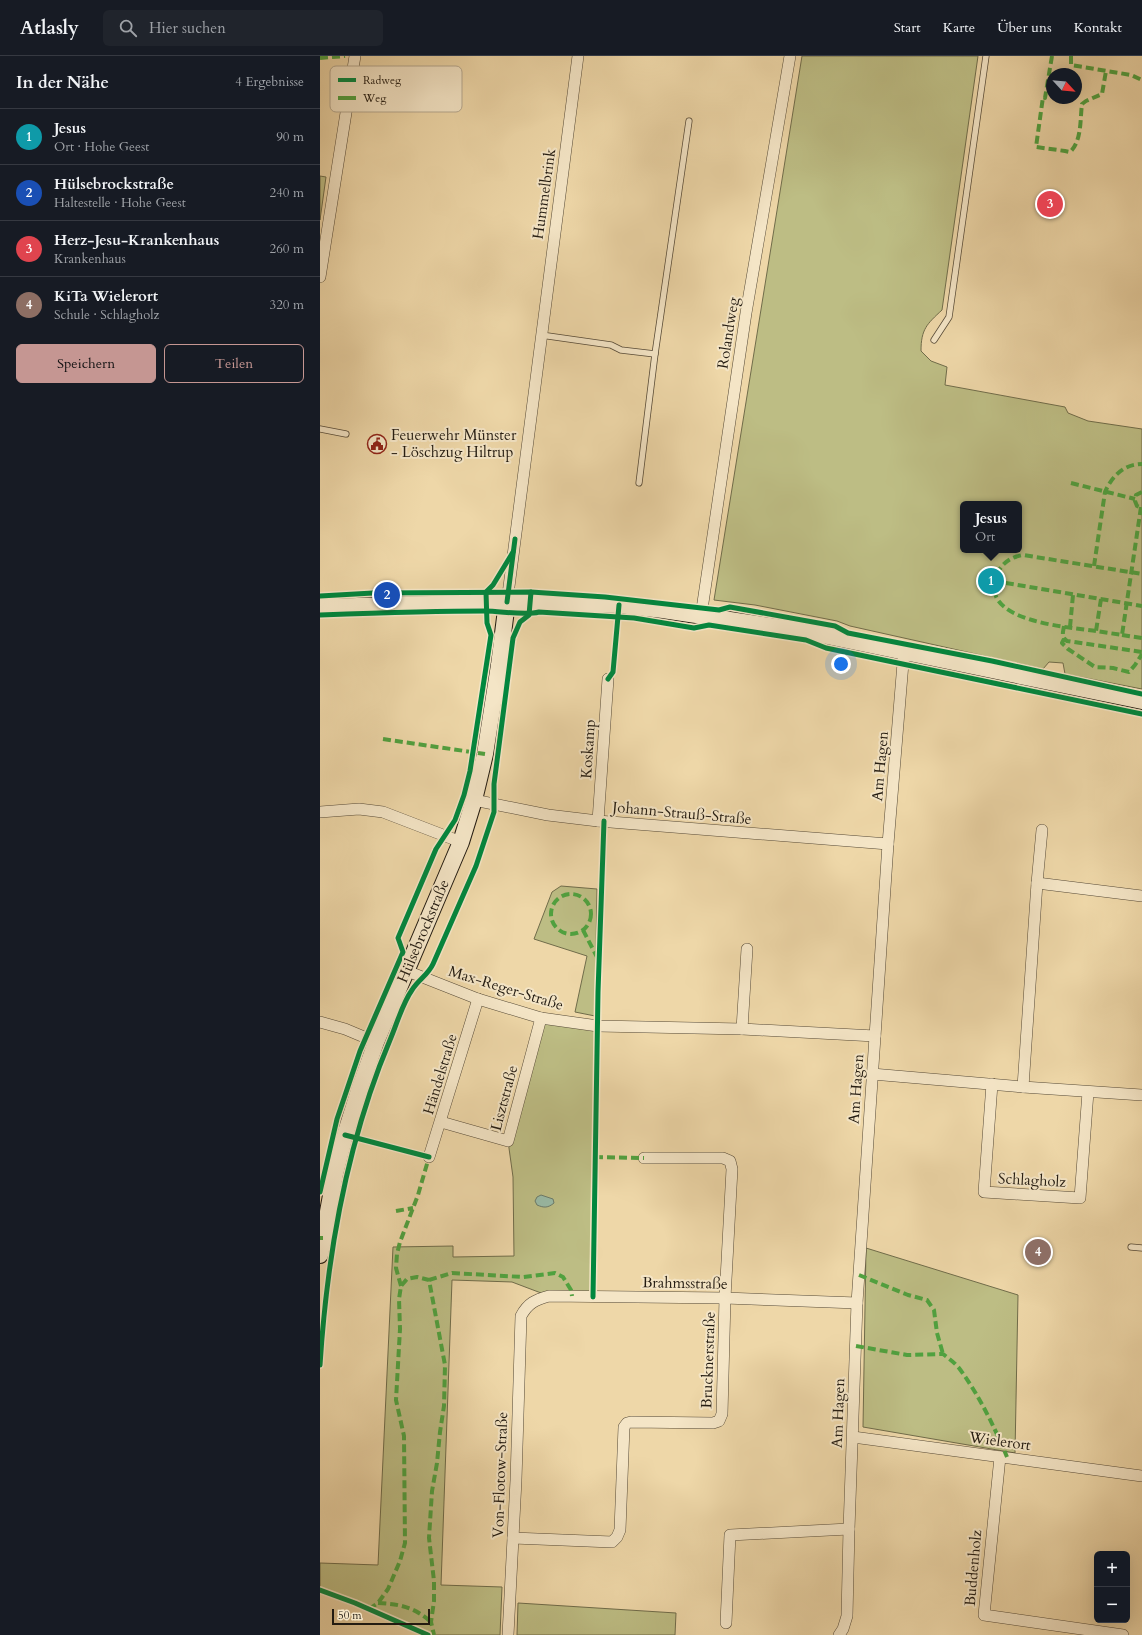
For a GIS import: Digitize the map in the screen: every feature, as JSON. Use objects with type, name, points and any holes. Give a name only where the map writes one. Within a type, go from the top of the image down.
[{"type":"street","points":[[353,66],[355,56]]},
{"type":"street","name":"Hummelbrink","points":[[507,602],[578,56]]},
{"type":"street","name":"Rolandweg","points":[[701,616],[746,313],[790,56]]},
{"type":"street","points":[[320,277],[346,112]]},
{"type":"street","points":[[320,607],[507,602],[620,605],[803,631],[1142,701]]},
{"type":"street","name":"Hülsebrockstraße","points":[[320,1256],[331,1195],[345,1135],[376,1042],[461,842],[474,800],[485,754],[507,602]]},
{"type":"street","name":"Am Hagen","points":[[839,1635],[843,1629],[847,1616],[857,1302],[888,844],[904,651]]},
{"type":"street","name":"Koskamp","points":[[598,821],[608,679]]},
{"type":"street","name":"Johann-Strauß-Straße","points":[[474,800],[548,816],[888,844]]},
{"type":"street","points":[[320,812],[359,809],[383,812],[461,842]]},
{"type":"street","points":[[1023,1087],[1042,830]]},
{"type":"street","points":[[1037,883],[1142,896]]},
{"type":"street","points":[[742,1029],[747,949]]},
{"type":"street","name":"Max-Reger-Straße","points":[[407,971],[478,999],[541,1018],[598,1026],[742,1029],[875,1036]]},
{"type":"street","name":"Händelstraße","points":[[429,1157],[478,999]]},
{"type":"street","name":"Lisztstraße","points":[[441,1122],[508,1141],[541,1018]]},
{"type":"street","points":[[320,1022],[345,1029],[376,1042]]},
{"type":"street","points":[[872,1074],[1023,1087],[1142,1095]]},
{"type":"street","name":"Schlagholz","points":[[992,1084],[984,1192],[1080,1198],[1088,1092]]},
{"type":"street","points":[[644,1158],[723,1158],[730,1161],[732,1169],[725,1298]]},
{"type":"street","name":"Brahmsstraße","points":[[521,1316],[526,1306],[536,1299],[549,1296],[725,1298],[857,1302]]},
{"type":"street","name":"Brucknerstraße","points":[[513,1538],[612,1542],[617,1537],[620,1530],[624,1427],[627,1423],[713,1423],[719,1421],[722,1414],[725,1298]]},
{"type":"street","name":"Von-Flotow-Straße","points":[[508,1635],[516,1480],[521,1316]]},
{"type":"street","name":"Wielerort","points":[[853,1437],[1142,1476]]},
{"type":"street","name":"Buddenholz","points":[[1000,1456],[984,1615],[1123,1635]]},
{"type":"street","points":[[726,1623],[730,1535],[849,1530]]},
{"type":"lane","points":[[934,340],[949,316],[986,56]]},
{"type":"lane","points":[[639,483],[655,354],[689,121]]},
{"type":"lane","points":[[541,335],[611,345],[622,350],[655,354]]},
{"type":"lane","points":[[320,429],[346,434]]},
{"type":"lane","points":[[1131,1247],[1142,1248]]},
{"type":"green space","points":[[802,56],[978,56],[942,310],[932,319],[926,328],[922,337],[921,351],[931,361],[947,367],[945,385],[1065,407],[1068,413],[1088,421],[1142,429],[1142,689],[1065,674],[1063,663],[1049,662],[1043,669],[850,626],[837,621],[755,605],[714,600]]},
{"type":"green space","points":[[320,176],[326,177],[320,220]]},
{"type":"green space","points":[[561,886],[597,889],[595,1016],[575,1012],[587,956],[534,939],[552,892]]},
{"type":"green space","points":[[541,1018],[598,1026],[593,1297],[549,1296],[512,1282],[452,1280],[441,1585],[502,1587],[500,1635],[432,1635],[368,1605],[320,1587],[320,1563],[378,1565],[393,1247],[453,1246],[453,1257],[514,1256],[513,1177],[508,1141]]},
{"type":"green space","points":[[866,1248],[1018,1295],[1015,1453],[863,1427]]},
{"type":"green space","points":[[518,1603],[676,1613],[675,1635],[517,1635]]},
{"type":"shaded area","points":[[541,1195],[553,1199],[554,1203],[546,1207],[537,1205],[535,1201],[537,1197]]},
{"type":"marked path","points":[[320,58],[345,56]]},
{"type":"marked path","points":[[1052,56],[1045,98],[1043,97],[1036,147],[1070,152],[1079,136],[1082,104],[1102,94],[1106,71]]},
{"type":"marked path","points":[[1071,56],[1071,65],[1131,75],[1142,80]]},
{"type":"marked path","points":[[1094,566],[1105,492],[1111,481],[1119,472],[1130,466],[1142,464]]},
{"type":"marked path","points":[[1071,483],[1135,499]]},
{"type":"marked path","points":[[1142,492],[1136,495],[1135,501],[1137,506],[1142,508]]},
{"type":"marked path","points":[[1101,599],[1096,631],[1122,635],[1141,507]]},
{"type":"marked path","points":[[1096,631],[1047,624],[1028,619],[1012,612],[1000,603],[994,590],[999,570],[1007,561],[1023,555],[1142,574]]},
{"type":"marked path","points":[[994,581],[1142,606]]},
{"type":"marked path","points":[[1070,627],[1073,595]]},
{"type":"marked path","points":[[1064,626],[1063,636],[1067,641],[1142,652]]},
{"type":"marked path","points":[[1122,635],[1142,638]]},
{"type":"marked path","points":[[1064,639],[1062,643],[1068,649],[1095,667],[1113,668],[1129,672],[1142,654]]},
{"type":"marked path","points":[[383,739],[485,754]]},
{"type":"marked path","points":[[571,894],[579,896],[585,900],[589,906],[591,914],[589,922],[585,928],[579,932],[571,934],[563,932],[557,928],[553,922],[551,914],[553,906],[557,900],[563,896],[571,894]]},
{"type":"marked path","points":[[583,930],[598,959]]},
{"type":"marked path","points":[[401,1286],[396,1268],[397,1254],[418,1195],[429,1157]]},
{"type":"marked path","points":[[595,1157],[644,1158]]},
{"type":"marked path","points":[[396,1211],[413,1208]]},
{"type":"marked path","points":[[429,1280],[452,1273],[523,1277],[555,1273],[563,1277],[571,1290],[572,1296]]},
{"type":"marked path","points":[[859,1275],[908,1295],[927,1300],[934,1310],[937,1333],[943,1354]]},
{"type":"marked path","points":[[369,1609],[378,1603],[388,1589],[400,1561],[405,1543],[404,1436],[396,1400],[400,1329],[399,1299],[401,1286],[407,1279],[417,1277],[429,1280],[445,1365],[444,1406],[432,1491],[429,1538],[434,1581],[434,1601],[431,1622],[434,1635]]},
{"type":"marked path","points":[[856,1346],[907,1355],[943,1354],[959,1368],[980,1400],[1007,1457]]},
{"type":"marked path","points":[[378,1603],[406,1607],[419,1613],[431,1622]]},
{"type":"cycle path","points":[[507,602],[515,539]]},
{"type":"cycle path","points":[[320,1192],[337,1119],[360,1051],[403,952],[398,938],[436,849],[455,820],[464,795],[470,771],[491,635],[487,623],[486,592],[493,585],[513,552]]},
{"type":"cycle path","points":[[320,596],[373,593],[531,592],[605,597],[719,610],[730,607],[835,626],[848,633],[992,661],[1142,694]]},
{"type":"cycle path","points":[[320,1365],[323,1324],[334,1241],[351,1159],[362,1118],[402,1008],[414,986],[433,964],[476,866],[494,812],[494,784],[513,638],[520,622],[529,615],[531,592]]},
{"type":"cycle path","points":[[608,679],[613,672],[619,605]]},
{"type":"cycle path","points":[[320,615],[444,611],[485,611],[527,614],[539,612],[634,618],[694,628],[709,625],[806,640],[826,648],[1142,714]]},
{"type":"cycle path","points":[[593,1297],[598,992],[604,821]]},
{"type":"cycle path","points":[[345,1135],[429,1157]]},
{"type":"cycle path","points":[[320,1590],[355,1603],[428,1635]]},
{"type":"place","name":"Herz-Jesu-Krankenhaus","points":[[1050,204]]},
{"type":"place","name":"Feuerwehr Münster - Löschzug Hiltrup","points":[[377,444]]},
{"type":"place","name":"Jesus","points":[[991,581]]},
{"type":"place","name":"Hülsebrockstraße","points":[[387,595]]},
{"type":"place","name":"KiTa Wielerort","points":[[1038,1252]]}]
